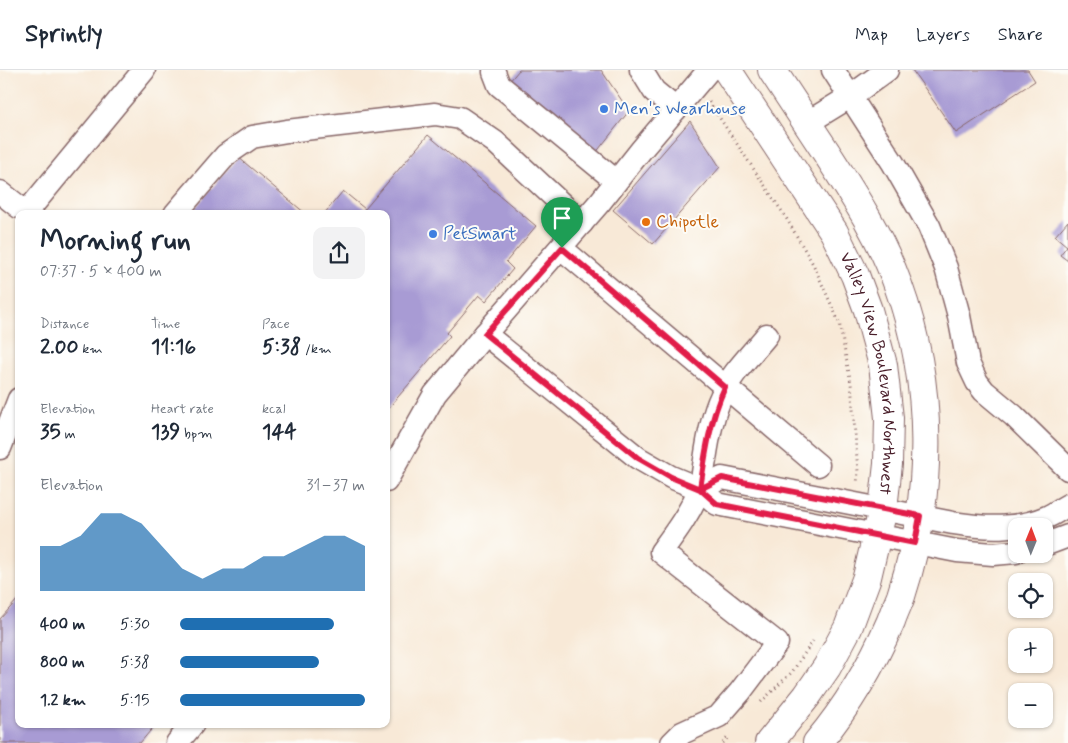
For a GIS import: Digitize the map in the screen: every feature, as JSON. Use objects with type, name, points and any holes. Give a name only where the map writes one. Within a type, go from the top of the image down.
[{"type":"main road","name":"Valley View Boulevard Northwest","points":[[727,70],[834,232],[855,275],[868,310],[883,365],[889,418],[888,464],[882,509],[868,577],[848,628],[827,667],[807,696],[769,743]]},
{"type":"main road","points":[[748,70],[784,123],[789,127],[795,128],[807,123]]},
{"type":"main road","points":[[772,70],[854,195],[881,246],[898,284],[912,329],[921,375],[926,430],[926,465],[920,516],[901,596],[880,647],[853,695],[817,743]]},
{"type":"lane","points":[[0,192],[19,207],[25,209],[31,207],[144,70]]},
{"type":"lane","points":[[640,70],[654,91],[676,109]]},
{"type":"lane","points":[[833,70],[893,163],[928,226],[946,268],[959,316],[968,363],[977,382],[984,391],[1014,416],[1068,469]]},
{"type":"lane","points":[[807,123],[851,96],[887,70]]},
{"type":"lane","points":[[493,71],[499,85],[616,181]]},
{"type":"lane","points":[[390,474],[434,394],[562,248],[703,77]]},
{"type":"lane","points":[[179,210],[226,155],[252,137],[287,131],[435,114],[460,118],[495,142],[582,223]]},
{"type":"lane","points":[[562,248],[818,464]]},
{"type":"lane","points":[[485,334],[638,458],[671,477],[700,489],[717,504],[957,551],[993,554],[1008,553]]},
{"type":"lane","points":[[672,743],[682,733],[719,716],[778,643],[661,552],[681,525],[700,489],[713,421],[725,387],[767,335]]},
{"type":"lane","points":[[0,448],[15,409]]},
{"type":"lane","points":[[700,489],[722,478],[981,527],[1026,524],[1047,517],[1068,505]]},
{"type":"lane","points":[[1053,542],[1068,536]]},
{"type":"lane","points":[[177,743],[190,728]]},
{"type":"path","points":[[703,77],[813,264],[839,322],[851,383],[858,472]]},
{"type":"building","points":[[519,70],[601,70],[629,111],[595,154],[509,82]]},
{"type":"building","points":[[912,70],[1028,70],[1035,81],[956,133]]},
{"type":"building","points":[[690,121],[720,167],[653,244],[613,210]]},
{"type":"building","points":[[428,135],[536,226],[506,262],[513,269],[486,301],[479,295],[447,333],[450,336],[390,406],[390,210],[327,210],[343,191],[365,209]]},
{"type":"building","points":[[238,157],[301,210],[193,210]]},
{"type":"building","points":[[1068,221],[1068,261],[1060,255],[1067,246],[1055,236]]},
{"type":"building","points":[[15,602],[15,728],[153,728],[140,743],[0,743],[0,619]]},
{"type":"place","name":"Men's Wearhouse","points":[[604,109]]},
{"type":"place","name":"Chipotle","points":[[646,222]]},
{"type":"place","name":"PetSmart","points":[[433,234]]},
{"type":"route","points":[[562,248],[485,334],[638,458],[671,477],[700,489],[717,504],[915,543],[920,516],[722,478],[700,489],[713,421],[725,387],[562,248]]}]
